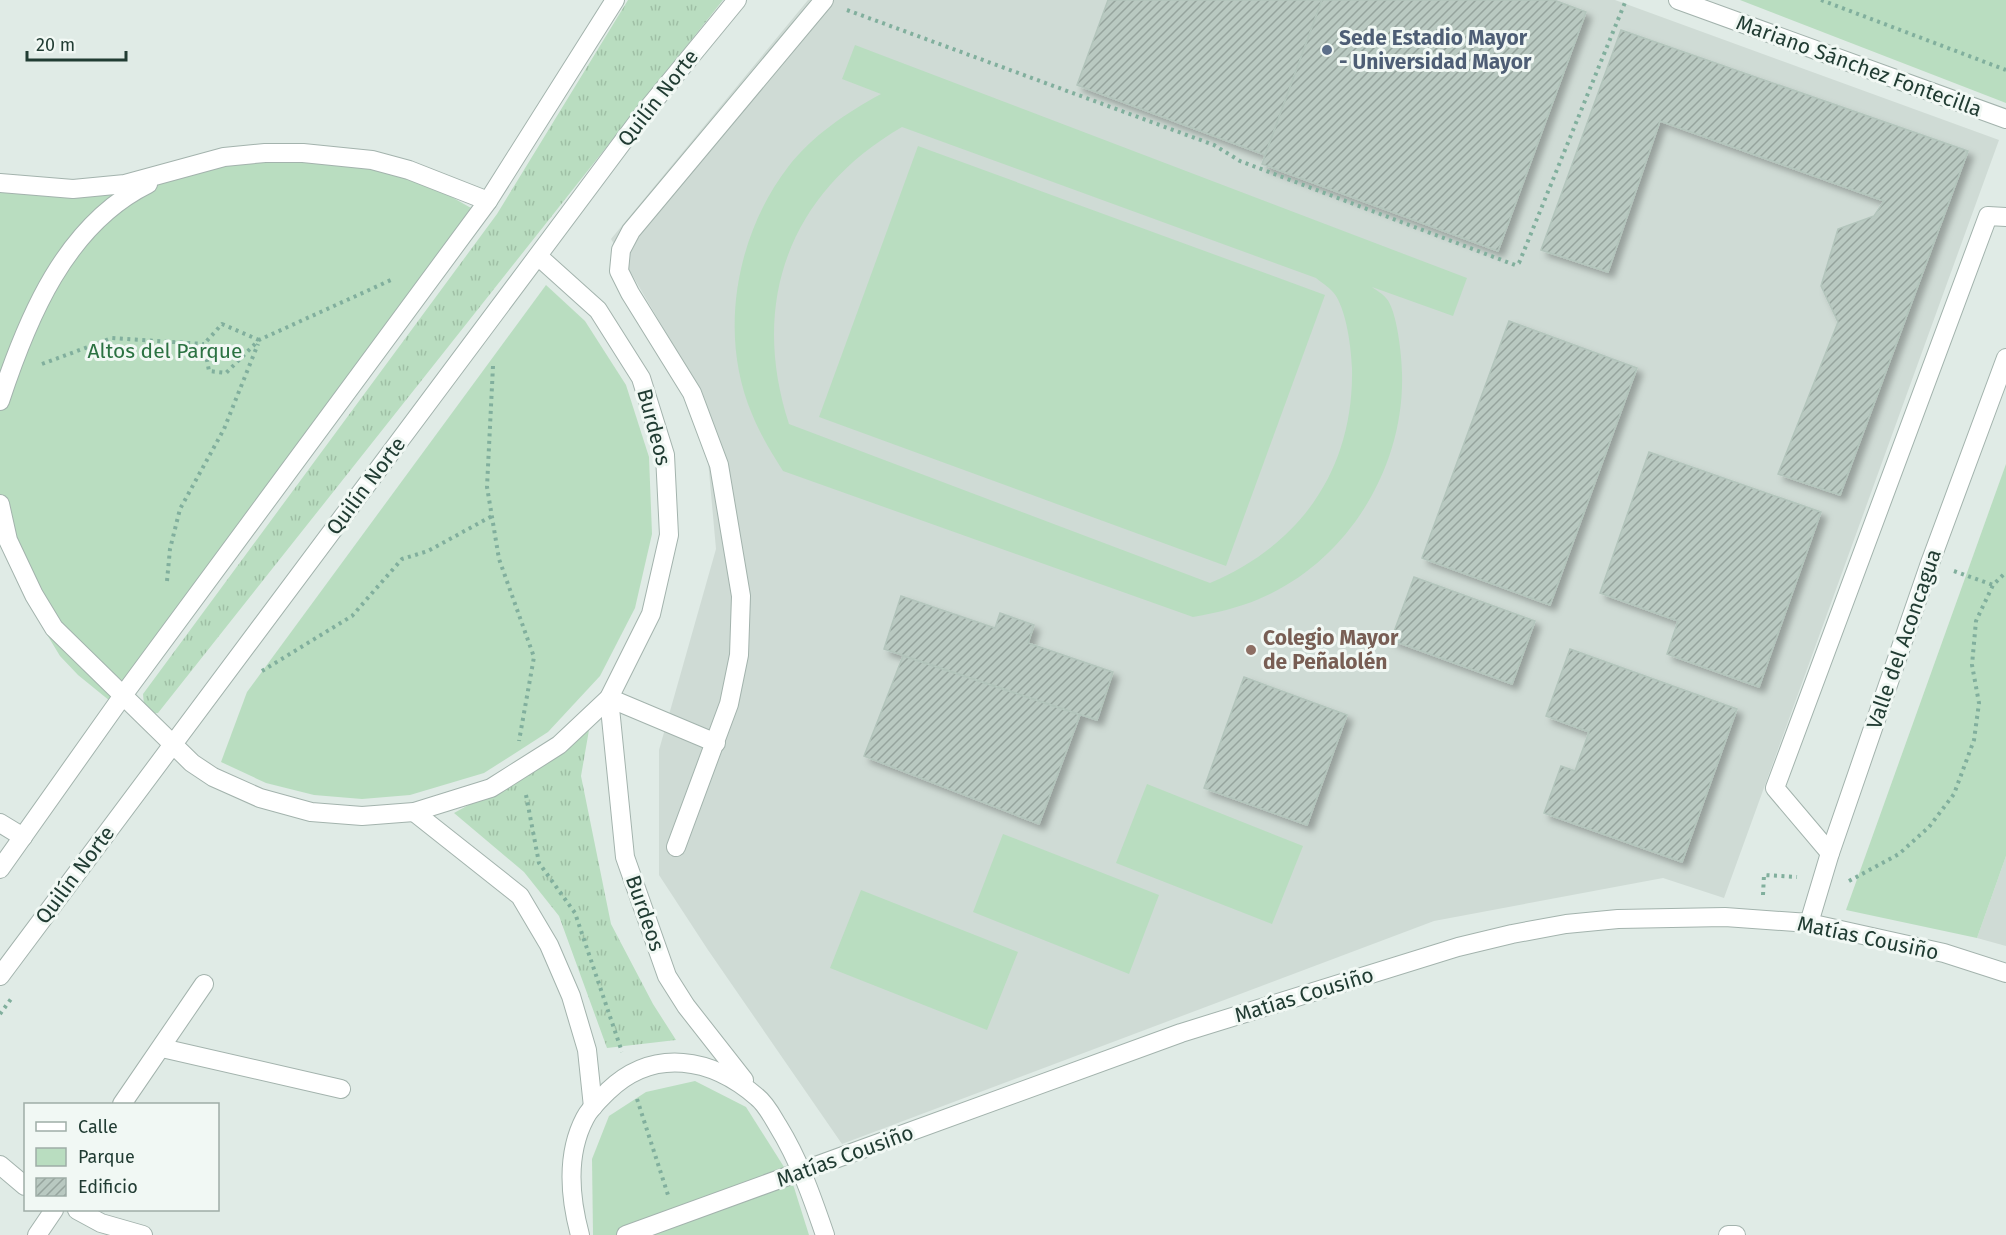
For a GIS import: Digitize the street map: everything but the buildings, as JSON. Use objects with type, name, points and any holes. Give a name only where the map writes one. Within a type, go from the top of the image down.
[{"type":"street","points":[[0,868],[124,694],[488,201],[615,0]]},
{"type":"street","name":"Quilín Norte","points":[[0,976],[645,112],[737,0]]},
{"type":"street","name":"Mariano Sánchez Fontecilla","points":[[1678,0],[2006,120]]},
{"type":"street","points":[[676,847],[729,704],[739,655],[741,596],[719,465],[692,393],[630,293],[619,271],[621,250],[631,231],[823,1]]},
{"type":"street","points":[[0,183],[73,189],[125,184],[224,158],[265,153],[345,156],[372,160],[409,170],[488,201]]},
{"type":"street","points":[[0,401],[19,344],[35,309],[59,267],[83,234],[110,209],[145,185],[191,166]]},
{"type":"street","points":[[1830,853],[1775,788],[1988,216],[2006,217]]},
{"type":"street","name":"Burdeos","points":[[124,694],[192,763],[213,777],[260,798],[311,812],[362,816],[414,812],[491,788],[559,745],[609,698],[651,614],[669,535],[665,454],[641,378],[610,329],[597,310],[538,256]]},
{"type":"street","name":"Valle del Aconcagua","points":[[1809,923],[1830,853],[1930,563],[2006,358]]},
{"type":"street","points":[[0,504],[8,540],[33,595],[54,628],[73,649],[124,694]]},
{"type":"street","points":[[609,698],[716,744]]},
{"type":"street","name":"Burdeos","points":[[609,698],[625,858],[667,976],[708,1036],[767,1108],[792,1148],[825,1235]]},
{"type":"street","points":[[414,812],[520,896],[549,945],[571,996],[587,1050],[593,1107]]},
{"type":"street","points":[[0,822],[23,837]]},
{"type":"street","name":"Matías Cousiño","points":[[626,1235],[1181,1033],[1458,947],[1523,932],[1566,924],[1618,919],[1725,917],[1809,923],[1944,953],[2006,973]]},
{"type":"street","points":[[123,1103],[204,984]]},
{"type":"street","points":[[162,1048],[341,1089]]},
{"type":"street","name":"Burdeos","points":[[580,1235],[573,1203],[572,1164],[579,1132],[593,1107],[618,1082],[641,1068],[674,1062],[693,1064],[723,1073],[758,1098]]},
{"type":"street","points":[[0,1165],[24,1184]]},
{"type":"street","points":[[0,1183],[24,1186]]},
{"type":"street","points":[[37,1235],[53,1211]]},
{"type":"street","points":[[80,1211],[101,1223],[143,1235]]},
{"type":"street","points":[[1728,1235],[1736,1235]]},
{"type":"path","points":[[823,1],[1214,145],[1240,161],[1515,265],[1520,263],[1626,0]]},
{"type":"path","points":[[1821,0],[2006,70]]},
{"type":"path","points":[[204,344],[209,370],[226,373],[259,340],[391,280]]},
{"type":"path","points":[[204,344],[222,324],[259,340]]},
{"type":"path","points":[[8,376],[112,338],[204,344]]},
{"type":"path","points":[[167,581],[170,549],[180,509],[224,429],[259,340]]},
{"type":"path","points":[[493,366],[487,487],[499,560],[534,657],[517,752]]},
{"type":"path","points":[[256,680],[262,671],[352,616],[402,559],[428,551],[492,516]]},
{"type":"path","points":[[1930,563],[1993,585]]},
{"type":"path","points":[[1760,919],[1764,875],[1822,878],[1848,882],[1899,854],[1929,827],[1954,794],[1974,740],[1977,721],[1979,703],[1972,665],[1976,621],[1993,585],[2006,572]]},
{"type":"path","points":[[0,1014],[14,995]]},
{"type":"shaded area","name":"Colegio Mayor de Peñalolén","points":[[808,0],[1615,0],[1999,140],[1724,898],[1663,878],[1434,921],[842,1144],[659,875],[659,750],[716,549],[702,394],[611,239]]},
{"type":"shaded area","points":[[2006,856],[2006,946],[1977,938]]},
{"type":"green space","points":[[628,0],[723,0],[158,713],[150,714],[144,705],[143,694],[497,214]]},
{"type":"green space","points":[[1740,0],[2006,0],[2006,103]]},
{"type":"green space","points":[[855,45],[1467,278],[1453,316],[1372,287],[1390,304],[1396,323],[1402,366],[1400,408],[1393,443],[1381,476],[1365,508],[1344,536],[1319,561],[1291,583],[1251,602],[1193,617],[783,471],[752,414],[742,383],[736,351],[735,319],[738,286],[745,254],[756,223],[770,194],[788,167],[808,145],[831,126],[881,94],[842,79]],"holes":[[[902,127],[1316,278],[1336,296],[1348,331],[1352,368],[1350,404],[1344,438],[1332,470],[1316,498],[1296,524],[1271,547],[1243,567],[1210,583],[789,424],[778,379],[774,335],[778,293],[788,254],[806,217],[831,184],[863,153]]]},
{"type":"green space","points":[[918,146],[1325,295],[1226,566],[819,417]]},
{"type":"green space","name":"Altos del Parque","points":[[266,160],[337,164],[390,171],[425,183],[477,211],[110,701],[78,675],[60,656],[40,623],[26,594],[0,497],[0,190]]},
{"type":"green space","points":[[546,285],[585,321],[626,385],[649,457],[652,534],[635,608],[600,676],[548,732],[484,773],[410,795],[362,799],[314,795],[266,783],[221,762],[247,692]]},
{"type":"green space","points":[[2006,464],[2006,856],[1977,938],[1846,910]]},
{"type":"green space","points":[[589,730],[581,776],[611,924],[653,1004],[676,1040],[607,1048],[559,916],[524,872],[454,813],[525,774]]},
{"type":"green space","points":[[1147,784],[1303,846],[1272,924],[1116,863]]},
{"type":"green space","points":[[1003,834],[1159,895],[1129,974],[973,912]]},
{"type":"green space","points":[[861,890],[1018,952],[987,1030],[830,968]]},
{"type":"green space","points":[[695,1081],[746,1107],[791,1178],[809,1235],[593,1235],[592,1159],[609,1116],[646,1092]]},
{"type":"place","name":"Sede Estadio Mayor - Universidad Mayor","points":[[1327,50]]},
{"type":"place","name":"Colegio Mayor de Peñalolén","points":[[1251,650]]}]
